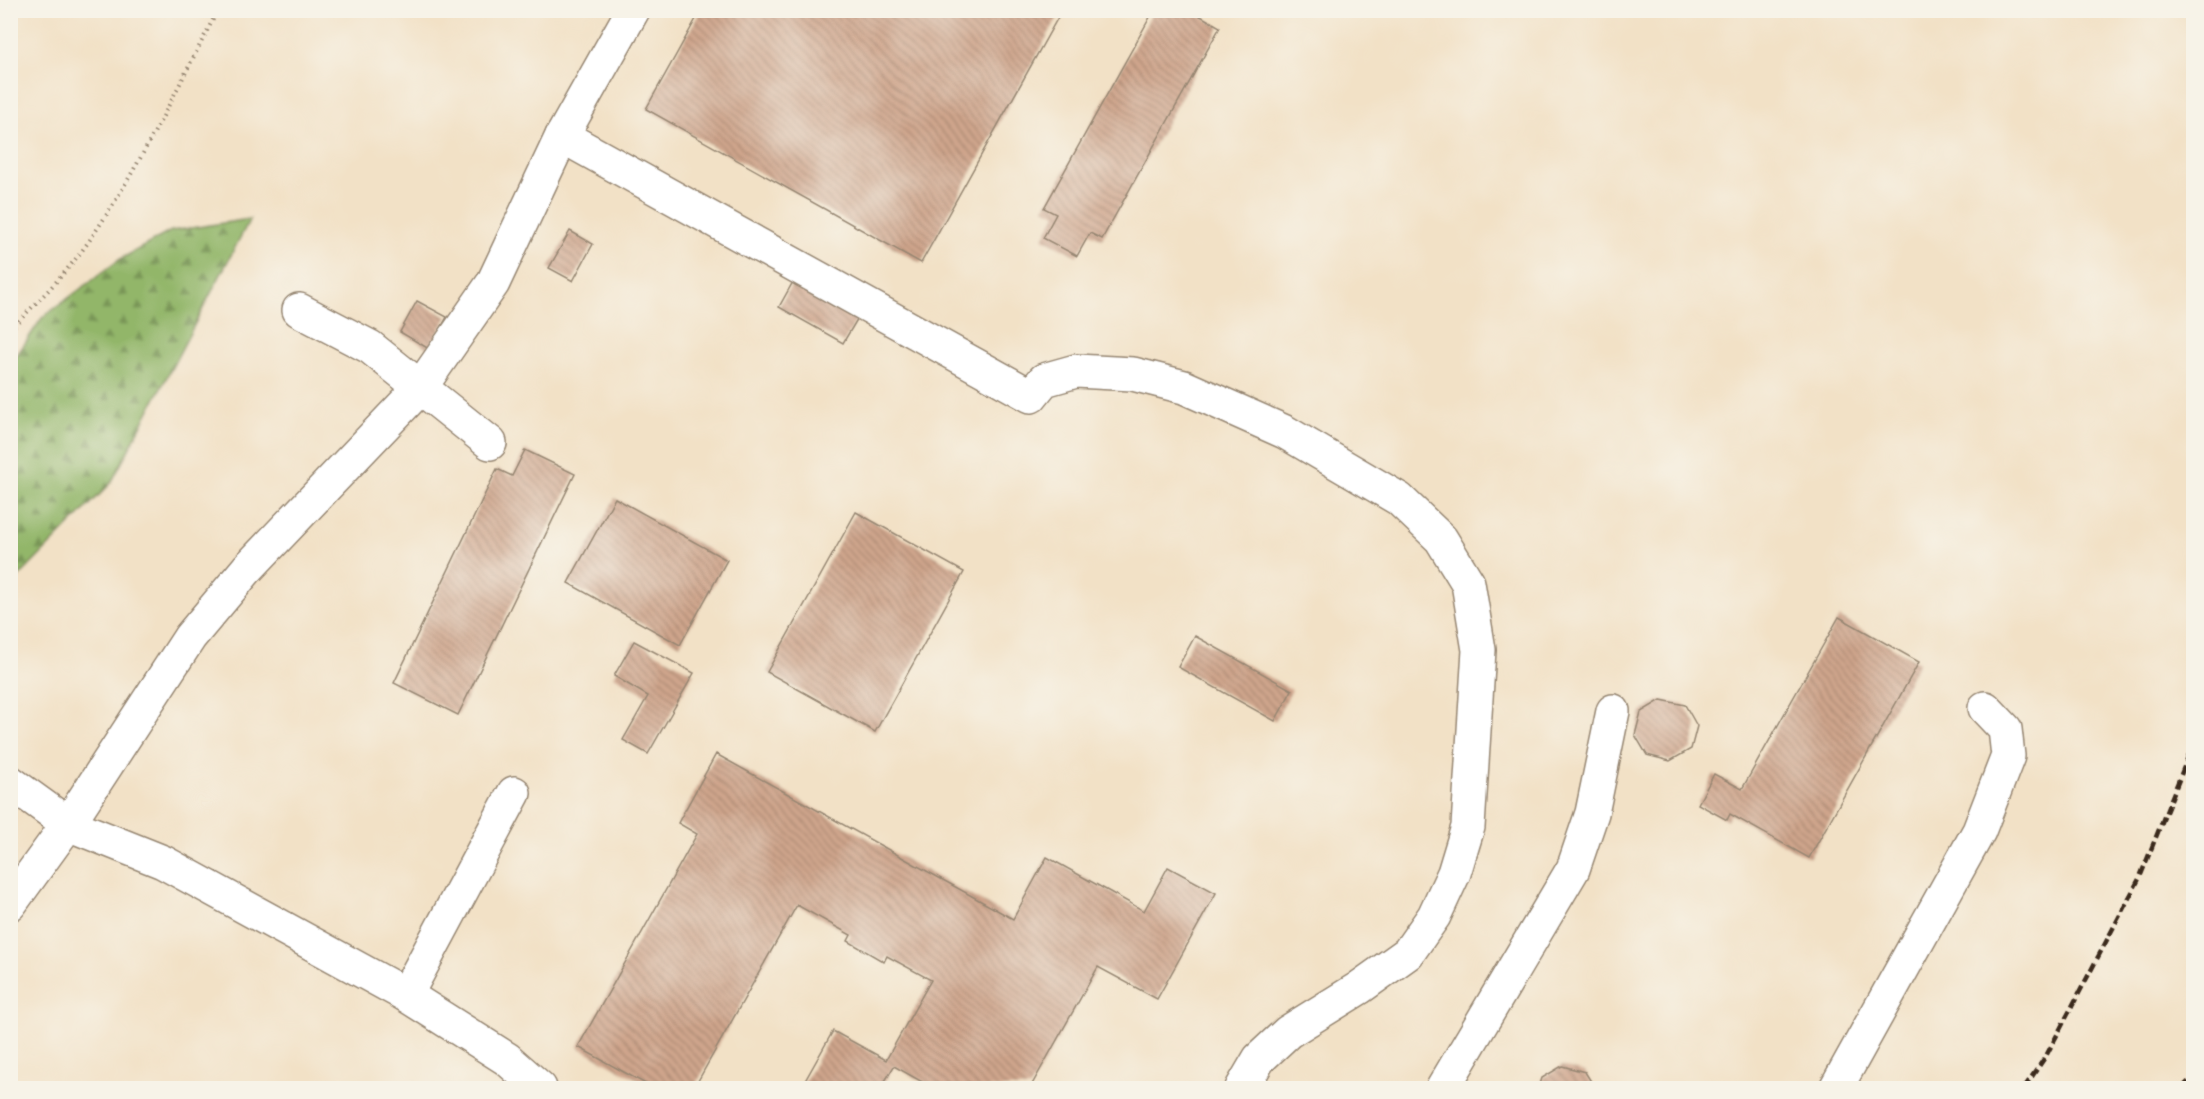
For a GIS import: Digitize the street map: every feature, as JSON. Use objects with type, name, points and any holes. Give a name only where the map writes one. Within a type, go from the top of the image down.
[{"type":"street","points":[[10,904],[68,824],[190,637],[247,568],[420,388],[493,283],[562,136],[633,10]]},
{"type":"street","points":[[562,136],[1031,396],[1044,380],[1076,371],[1133,374],[1184,387],[1285,432],[1399,499],[1441,539],[1468,583],[1479,650],[1468,827],[1454,873],[1434,916],[1408,953],[1359,988],[1288,1032],[1259,1059],[1242,1089]]},
{"type":"street","points":[[299,310],[370,347],[490,443]]},
{"type":"street","points":[[1836,1089],[1978,831],[2008,756],[2005,729],[1985,708]]},
{"type":"street","points":[[1443,1089],[1573,869],[1592,813],[1613,711]]},
{"type":"street","points":[[10,782],[68,824],[163,862],[406,994],[507,1059],[540,1089]]},
{"type":"street","points":[[406,994],[514,793]]},
{"type":"path","points":[[10,330],[57,282],[119,195],[218,10]]},
{"type":"green space","points":[[250,219],[111,483],[11,585],[11,364],[42,318],[119,260],[171,231]]},
{"type":"building","points":[[701,10],[1062,10],[921,263],[646,109]]},
{"type":"building","points":[[1154,10],[1190,10],[1220,27],[1102,239],[1090,233],[1077,256],[1043,238],[1056,214],[1044,208]]},
{"type":"building","points":[[570,231],[593,244],[573,281],[549,268]]},
{"type":"building","points":[[794,280],[859,316],[843,343],[779,307]]},
{"type":"building","points":[[417,301],[447,317],[429,349],[400,332]]},
{"type":"building","points":[[525,450],[575,474],[458,715],[394,683],[497,469],[512,476]]},
{"type":"building","points":[[615,498],[727,560],[680,645],[568,583]]},
{"type":"building","points":[[856,512],[964,572],[875,732],[767,672]]},
{"type":"building","points":[[1839,617],[1919,662],[1809,858],[1730,814],[1727,820],[1698,804],[1714,774],[1742,789]]},
{"type":"building","points":[[1195,636],[1292,690],[1275,721],[1178,667]]},
{"type":"building","points":[[634,641],[694,673],[648,754],[623,740],[648,696],[614,676]]},
{"type":"building","points":[[1661,700],[1685,705],[1697,726],[1691,749],[1670,761],[1647,755],[1635,735],[1641,712]]},
{"type":"building","points":[[716,754],[1013,919],[1047,857],[1144,911],[1168,867],[1216,893],[1157,999],[1098,967],[1030,1088],[933,1088],[894,1066],[881,1088],[801,1088],[833,1031],[886,1060],[931,980],[887,956],[884,962],[848,941],[851,935],[797,905],[694,1088],[653,1088],[578,1047],[697,834],[678,823]]},
{"type":"building","points":[[1562,1066],[1585,1072],[1595,1088],[1539,1088],[1542,1078]]},
{"type":"railway","points":[[2024,1088],[2046,1056],[2140,877],[2194,742]]},
{"type":"railway","points":[[2182,1088],[2194,1076]]}]
